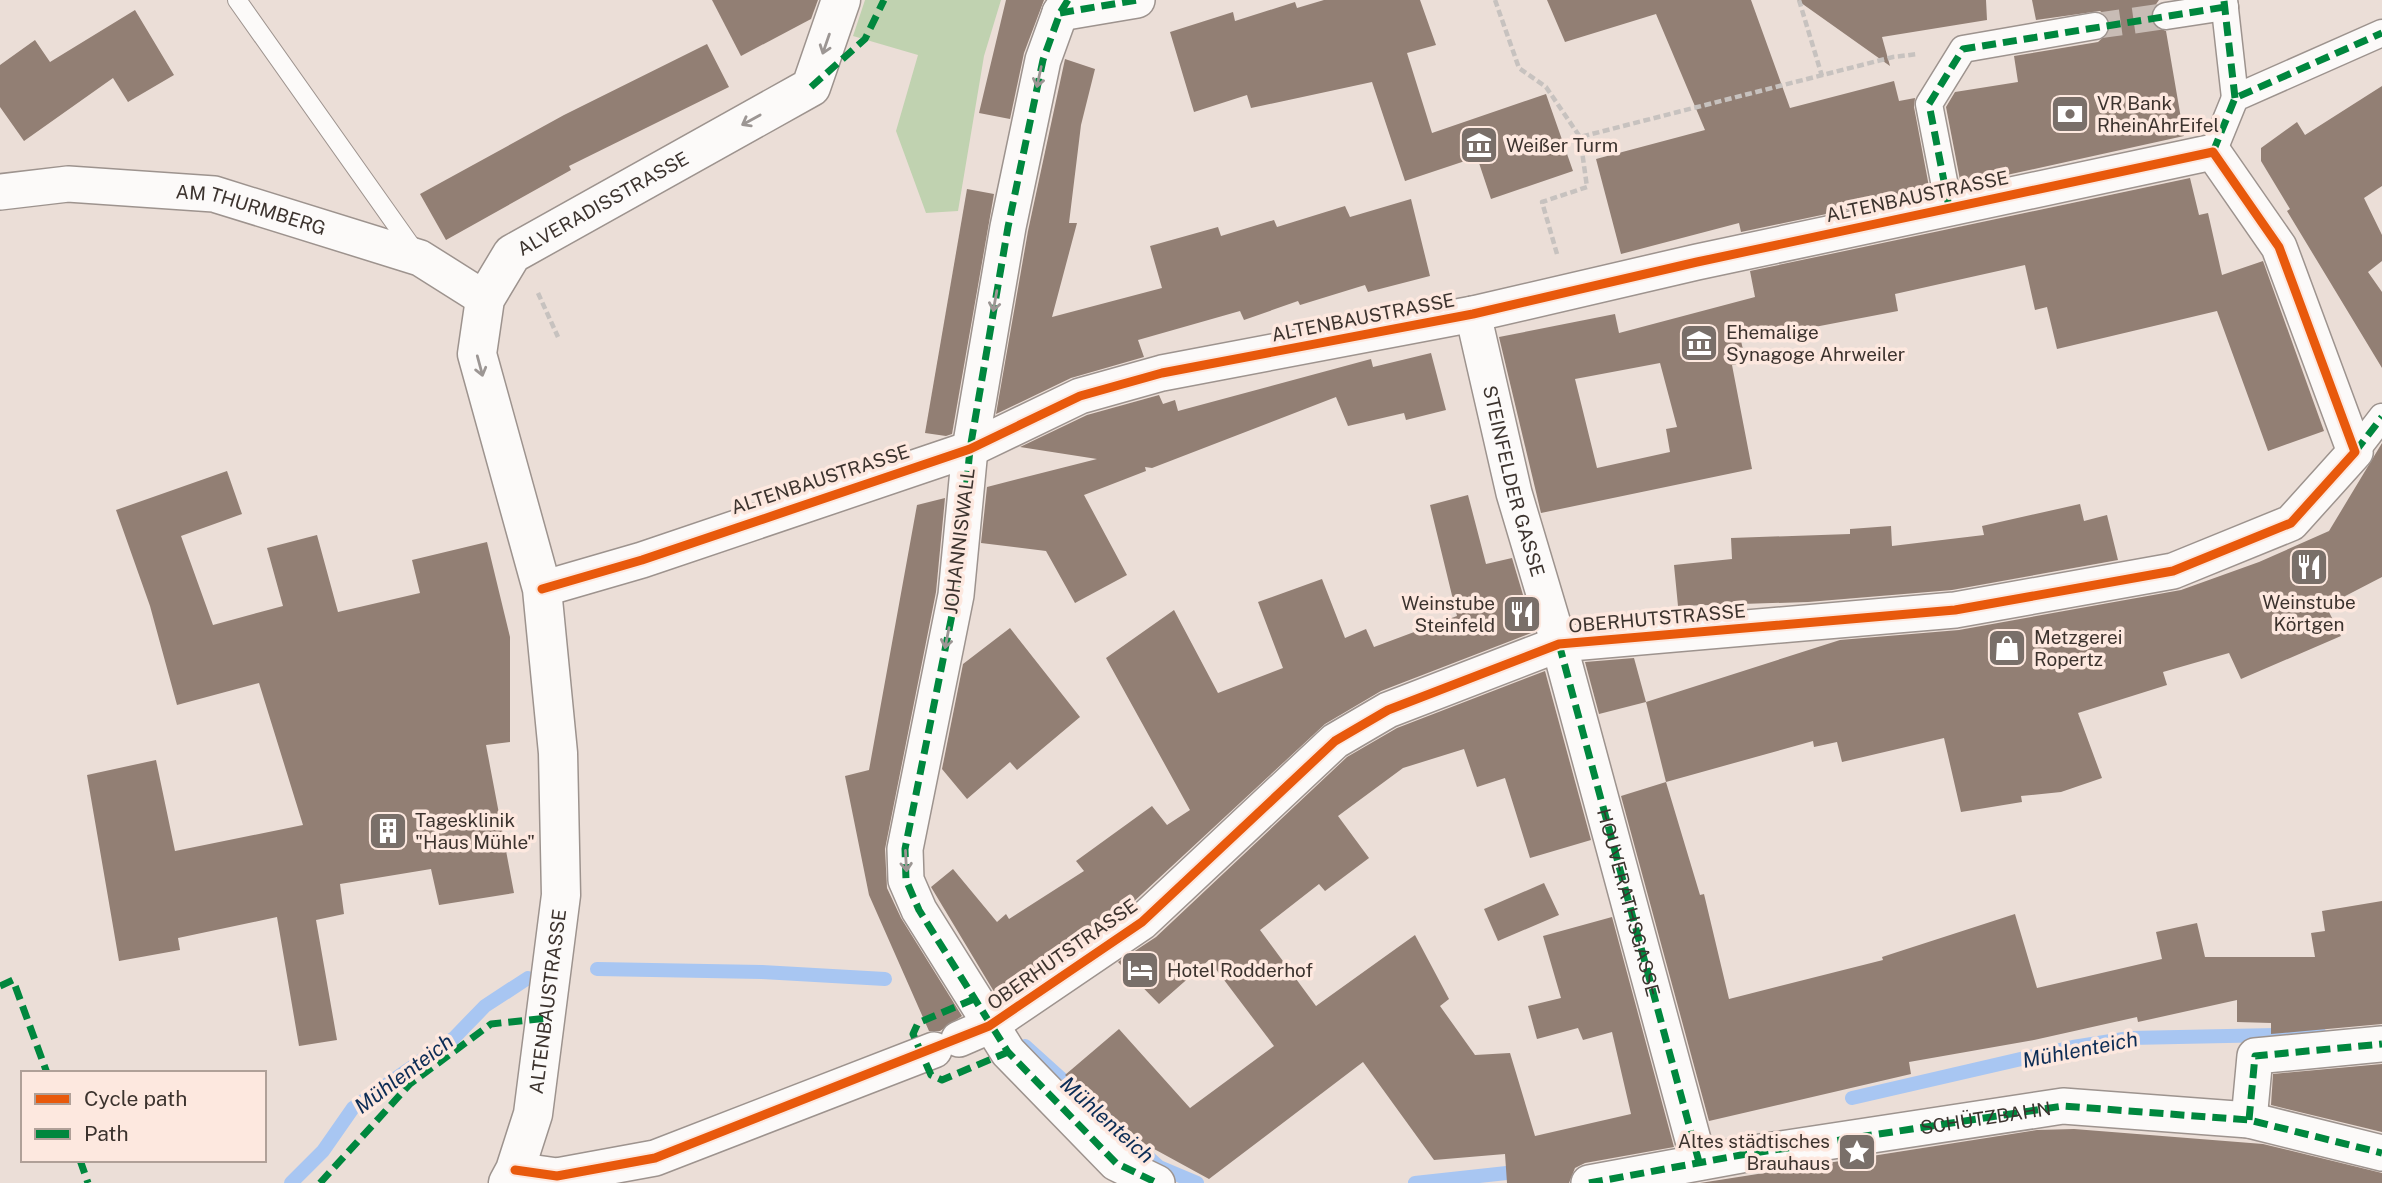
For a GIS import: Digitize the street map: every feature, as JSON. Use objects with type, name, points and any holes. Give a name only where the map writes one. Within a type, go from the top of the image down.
[{"type":"street","name":"ALVERADISSTRASSE","points":[[542,589],[477,354],[485,299],[512,254],[811,87],[841,0]]},
{"type":"street","points":[[1064,6],[1137,0]]},
{"type":"street","points":[[2166,16],[2224,4],[2235,98],[2213,152],[2279,247],[2355,452]]},
{"type":"street","name":"JOHANNISWALL","points":[[961,1039],[919,910],[906,880],[905,849],[956,595],[970,449],[1010,214],[1042,60],[1064,6]]},
{"type":"street","points":[[1949,207],[1929,104],[1963,49],[2095,26]]},
{"type":"street","points":[[2235,98],[2382,33]]},
{"type":"street","name":"ALTENBAUSTRASSE","points":[[512,1176],[533,1114],[561,895],[558,753],[542,589],[642,559],[970,449],[1080,396],[1162,373],[1473,314],[1949,207],[2213,152]]},
{"type":"street","name":"AM THURMBERG","points":[[0,192],[68,184],[214,194],[420,258],[485,299]]},
{"type":"street","name":"STEINFELDER GASSE","points":[[1473,314],[1514,493],[1559,644]]},
{"type":"street","name":"OBERHUTSTRASSE","points":[[512,1176],[557,1177],[654,1158],[961,1039],[1142,922],[1335,741],[1388,710],[1559,644],[1955,610],[2173,570],[2291,523],[2355,452],[2382,417]]},
{"type":"street","name":"HOUVERATHSGASSE","points":[[1559,644],[1699,1162]]},
{"type":"street","points":[[961,1039],[1008,1052],[1116,1163],[1157,1183]]},
{"type":"street","points":[[2249,1119],[2255,1056],[2382,1044]]},
{"type":"street","name":"SCHÜTZBAHN","points":[[1589,1183],[1699,1162],[2063,1106],[2249,1119],[2382,1153]]},
{"type":"lane","points":[[237,0],[420,258]]},
{"type":"path","points":[[1495,0],[1519,68],[1546,87],[1580,137],[1587,187],[1542,202],[1570,292]]},
{"type":"path","points":[[1799,0],[1822,76]]},
{"type":"path","points":[[1580,137],[1893,57],[1963,49]]},
{"type":"green space","points":[[865,0],[1001,0],[984,56],[958,211],[926,213],[896,131],[918,55],[853,36]]},
{"type":"building","points":[[712,0],[818,0],[811,19],[741,56]]},
{"type":"building","points":[[1006,0],[1044,0],[1024,53],[1010,119],[979,113]]},
{"type":"building","points":[[1324,0],[1420,0],[1436,45],[1407,53],[1432,133],[1546,94],[1573,171],[1491,199],[1477,157],[1405,181],[1372,82],[1251,108],[1247,95],[1194,112],[1170,32],[1233,12],[1235,21],[1295,2],[1297,8]]},
{"type":"building","points":[[1547,0],[1751,0],[1790,108],[1894,81],[1899,101],[1915,98],[1914,107],[1930,192],[1741,232],[1739,223],[1621,254],[1596,159],[1705,130],[1656,14],[1565,42]]},
{"type":"building","points":[[1797,0],[1986,0],[1987,20],[1882,37],[1890,66]]},
{"type":"building","name":"VR Bank RheinAhrEifel","points":[[2032,0],[2159,0],[2152,10],[2151,19],[2154,26],[2166,31],[2184,136],[1961,185],[1946,107],[1955,92],[2018,82],[2014,56],[2098,42],[2109,32],[2107,16],[2100,11],[2036,20]]},
{"type":"building","points":[[135,10],[174,75],[128,102],[113,78],[24,141],[0,107],[0,65],[35,40],[50,62]]},
{"type":"building","points":[[707,44],[729,87],[569,166],[571,170],[446,240],[420,194],[564,115]]},
{"type":"building","points":[[1065,59],[1095,69],[1081,125],[1069,223],[1077,223],[1052,317],[1162,288],[1150,246],[1218,227],[1221,236],[1274,220],[1277,227],[1345,206],[1350,217],[1411,199],[1430,276],[1368,292],[1365,285],[1300,305],[1298,301],[1244,320],[1240,311],[1138,340],[1144,357],[1071,378],[996,414],[1028,231]]},
{"type":"building","points":[[2382,86],[2382,186],[2364,198],[2382,235],[2382,261],[2368,272],[2382,292],[2382,368],[2287,211],[2290,209],[2261,161],[2261,148],[2297,122],[2305,135]]},
{"type":"building","points":[[2190,178],[2199,215],[2208,213],[2222,275],[2263,261],[2324,431],[2268,451],[2217,311],[2057,349],[2047,307],[2035,310],[2025,265],[1895,294],[1898,311],[1741,341],[1746,362],[1732,365],[1752,469],[1541,513],[1499,337],[1615,314],[1619,333],[1755,297],[1750,271]],"holes":[[[1660,363],[1677,427],[1666,429],[1670,452],[1597,468],[1575,379]]]},
{"type":"building","points":[[967,189],[994,194],[952,434],[946,436],[925,433]]},
{"type":"building","points":[[1431,353],[1446,410],[1406,420],[1404,413],[1348,426],[1336,397],[1152,468],[1145,467],[1146,471],[1084,495],[1127,575],[1075,603],[1046,551],[981,543],[987,487],[1097,459],[1020,447],[1087,415],[1159,395],[1163,404],[1175,400],[1178,411],[1371,359],[1373,367]]},
{"type":"building","points":[[2382,443],[2382,577],[2326,606],[2341,636],[2241,679],[2229,653],[2163,672],[2167,685],[2078,713],[2102,778],[2061,792],[2021,796],[2022,802],[1961,812],[1944,738],[1842,762],[1837,742],[1814,747],[1813,741],[1666,782],[1646,702],[1840,640],[1959,630],[2181,590],[2259,562],[2329,531]]},
{"type":"building","points":[[227,471],[242,514],[181,536],[213,625],[283,606],[267,548],[317,535],[338,612],[420,593],[412,560],[487,542],[510,637],[510,742],[486,745],[514,893],[439,905],[431,869],[340,884],[344,914],[316,920],[337,1040],[299,1046],[277,917],[178,938],[180,950],[119,961],[87,775],[156,760],[175,851],[303,825],[259,683],[177,705],[150,606],[116,510]]},
{"type":"building","points":[[1468,495],[1486,564],[1512,558],[1534,632],[1381,691],[1325,724],[1129,906],[996,995],[931,887],[953,869],[997,922],[1006,914],[1009,919],[1084,871],[1076,861],[1152,806],[1167,825],[1190,810],[1106,658],[1174,610],[1218,693],[1283,668],[1258,602],[1322,579],[1345,638],[1366,629],[1374,647],[1457,616],[1430,505]]},
{"type":"building","points":[[945,498],[936,592],[885,849],[887,888],[901,918],[962,1016],[940,1031],[929,1031],[869,895],[845,776],[869,770],[917,505]]},
{"type":"building","points":[[2080,504],[2084,521],[2107,515],[2118,560],[1952,590],[1808,602],[1678,606],[1674,565],[1732,559],[1731,538],[1850,534],[1850,529],[1891,526],[1892,546],[1984,535],[1982,526]]},
{"type":"building","points":[[1010,628],[1080,717],[1017,770],[1010,762],[967,799],[942,769],[963,664]]},
{"type":"building","points":[[1634,658],[1646,702],[1599,714],[1585,662]]},
{"type":"building","points":[[1545,671],[1591,840],[1530,858],[1505,778],[1477,787],[1464,749],[1403,768],[1338,816],[1369,858],[1325,891],[1319,884],[1260,930],[1316,1006],[1415,935],[1449,999],[1440,1006],[1475,1055],[1510,1053],[1535,1136],[1631,1114],[1612,1032],[1583,1040],[1578,1028],[1537,1039],[1528,1006],[1561,998],[1543,936],[1612,917],[1674,1147],[1585,1163],[1575,1168],[1569,1183],[1507,1183],[1505,1154],[1434,1160],[1363,1062],[1209,1179],[1145,1144],[1065,1075],[1119,1029],[1190,1108],[1274,1046],[1209,960],[1159,1004],[1118,962],[1156,937],[1347,757],[1397,728]]},
{"type":"building","points":[[1666,782],[1700,895],[1704,894],[1729,999],[1883,960],[1882,957],[2015,914],[2037,988],[2162,959],[2156,932],[2197,923],[2205,957],[2315,957],[2311,933],[2325,931],[2322,911],[2382,901],[2382,1024],[2271,1034],[2271,1023],[2237,1022],[2237,1000],[2138,1022],[2137,1017],[2034,1040],[1909,1062],[1911,1074],[1709,1121],[1621,796]]},
{"type":"building","points":[[1544,883],[1559,915],[1498,941],[1484,909]]},
{"type":"building","points":[[2382,1064],[2382,1132],[2271,1105],[2273,1074]]},
{"type":"building","points":[[2074,1129],[2263,1144],[2382,1173],[2382,1183],[1700,1183],[2037,1130]]},
{"type":"waterway","name":"Mühlenteich","points":[[597,969],[762,972],[885,979]]},
{"type":"waterway","name":"Mühlenteich","points":[[291,1183],[323,1151],[353,1108],[454,1038],[485,1006],[528,978]]},
{"type":"waterway","name":"Mühlenteich","points":[[1852,1098],[2073,1047],[2130,1038],[2320,1034]]},
{"type":"waterway","name":"Mühlenteich","points":[[1025,1046],[1159,1167],[1197,1183]]},
{"type":"waterway","name":"Mühlenteich","points":[[1415,1183],[1525,1171]]},
{"type":"tunnel","points":[[2095,26],[2166,16]]},
{"type":"marked path","points":[[811,87],[865,39],[884,0]]},
{"type":"marked path","points":[[1068,0],[1060,13],[1043,60],[1008,227],[970,449],[956,595],[905,849],[906,880],[919,910],[1008,1052],[1116,1163],[1157,1183]]},
{"type":"marked path","points":[[1060,13],[1137,0]]},
{"type":"marked path","points":[[2224,1],[2235,98]]},
{"type":"marked path","points":[[1949,207],[1929,104],[1963,49],[2225,7]]},
{"type":"marked path","points":[[2213,152],[2235,98],[2382,33]]},
{"type":"marked path","points":[[2355,452],[2382,417]]},
{"type":"marked path","points":[[1559,644],[1699,1162]]},
{"type":"marked path","points":[[0,986],[13,980],[46,1071]]},
{"type":"marked path","points":[[974,999],[918,1023],[913,1034],[931,1075],[942,1080],[1008,1052]]},
{"type":"marked path","points":[[320,1183],[410,1084],[491,1024],[547,1018]]},
{"type":"marked path","points":[[2249,1120],[2255,1056],[2382,1044]]},
{"type":"marked path","points":[[1589,1183],[1741,1155],[2063,1106],[2249,1120],[2382,1153]]},
{"type":"marked path","points":[[81,1162],[88,1183]]},
{"type":"cycle path","points":[[515,1170],[557,1176],[655,1158],[989,1026],[1142,922],[1335,741],[1388,710],[1559,644],[1955,610],[2173,571],[2291,523],[2355,452],[2279,247],[2213,152],[1697,262],[1473,314],[1162,373],[1080,396],[970,449],[642,560],[542,589]]},
{"type":"place","name":"VR Bank RheinAhrEifel","points":[[2070,114]]},
{"type":"place","name":"Weißer Turm","points":[[1479,145]]},
{"type":"place","name":"Ehemalige Synagoge Ahrweiler","points":[[1699,343]]},
{"type":"place","name":"Weinstube Körtgen","points":[[2309,567]]},
{"type":"place","name":"Weinstube Steinfeld","points":[[1522,614]]},
{"type":"place","name":"Metzgerei Ropertz","points":[[2007,648]]},
{"type":"place","name":"Tagesklinik \"Haus Mühle\"","points":[[388,831]]},
{"type":"place","name":"Hotel Rodderhof","points":[[1140,970]]},
{"type":"place","name":"Altes städtisches Brauhaus","points":[[1857,1152]]}]
